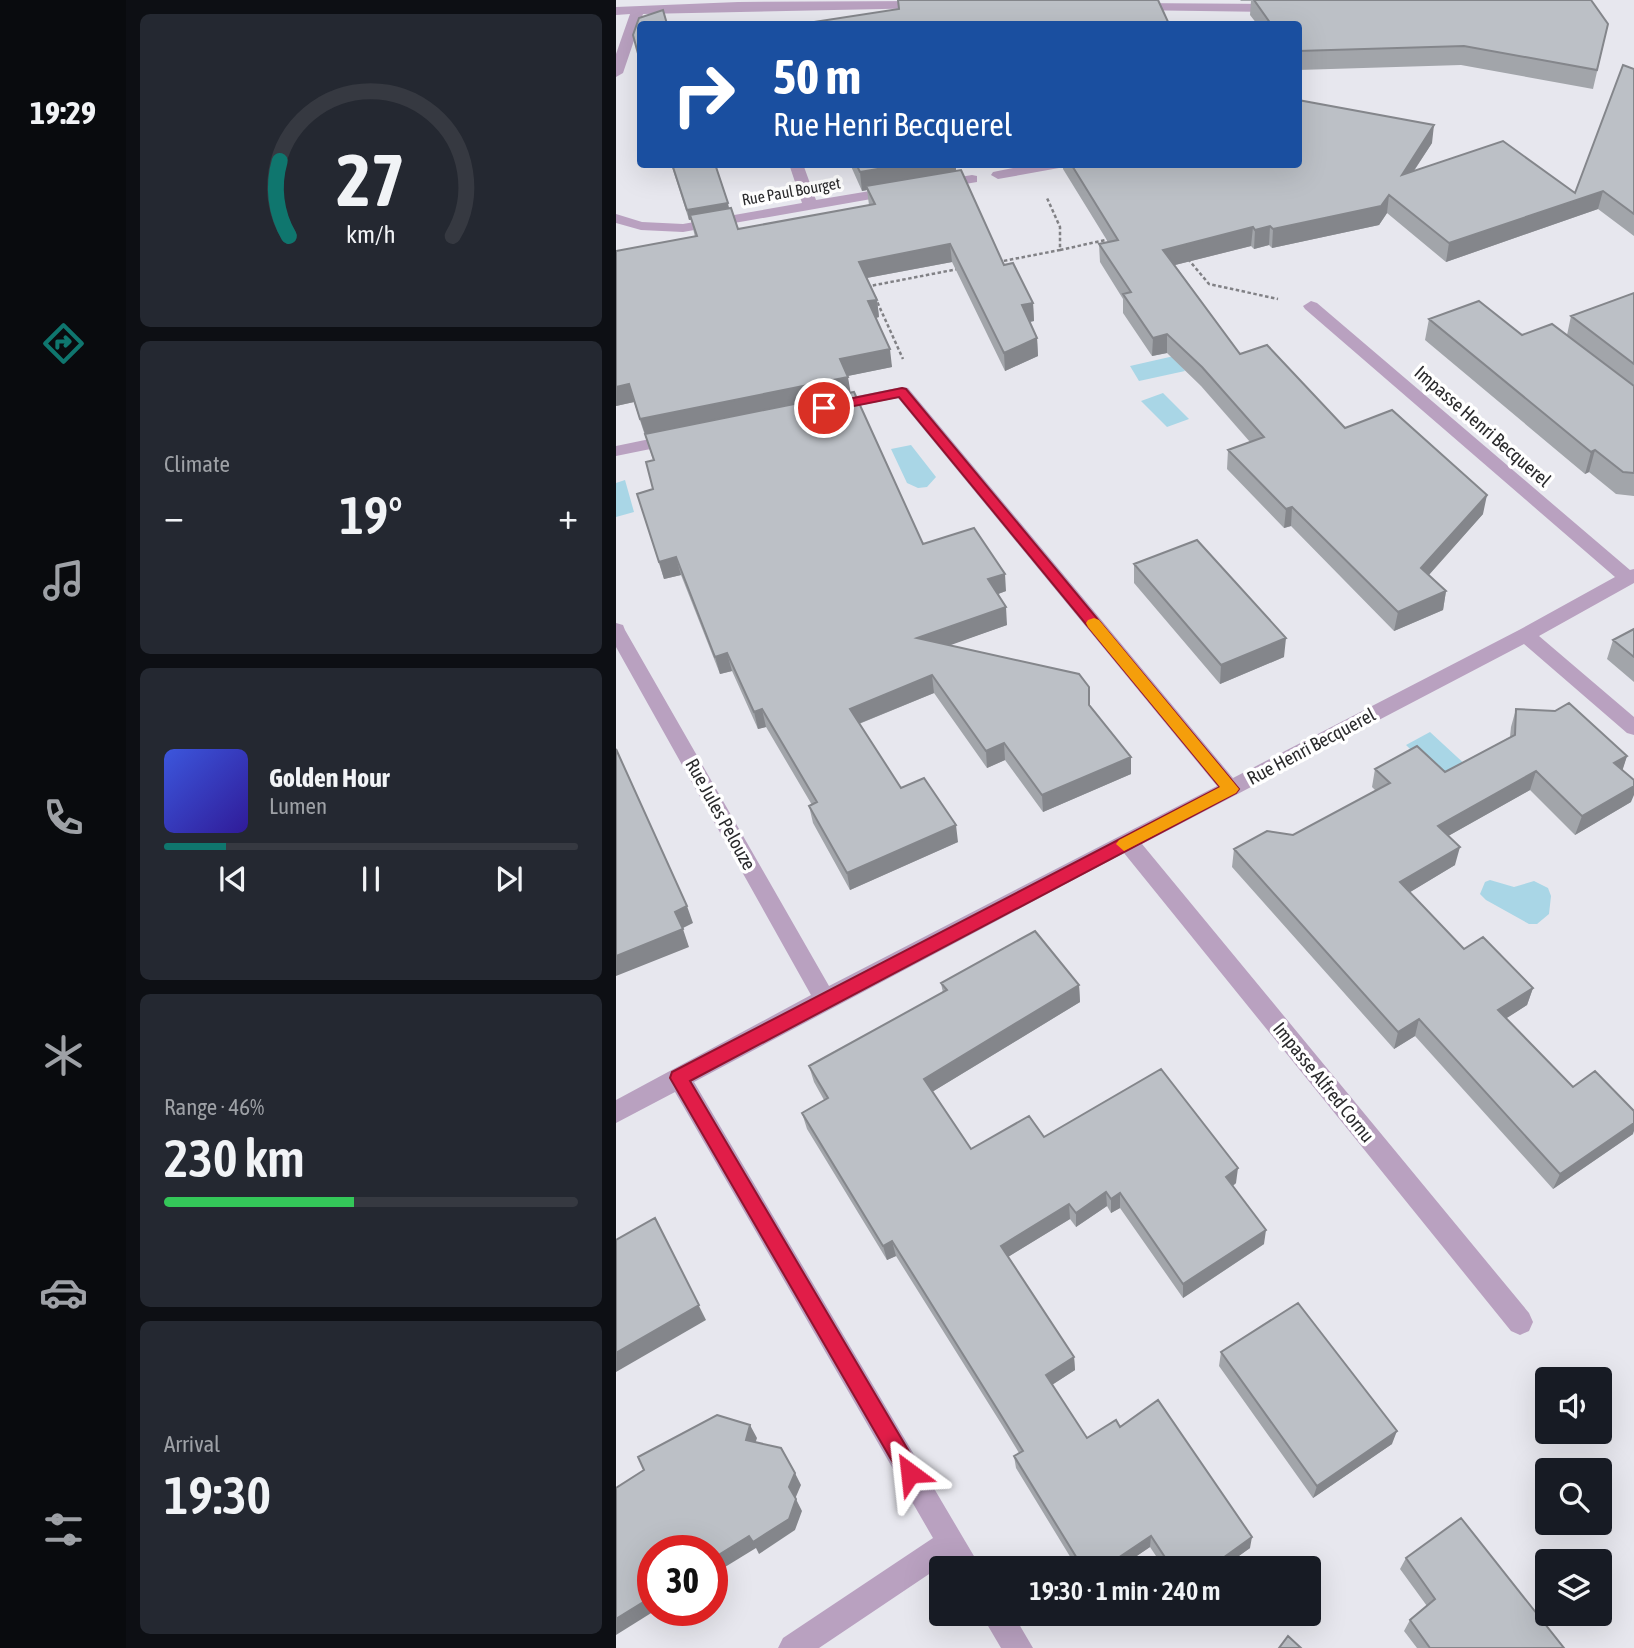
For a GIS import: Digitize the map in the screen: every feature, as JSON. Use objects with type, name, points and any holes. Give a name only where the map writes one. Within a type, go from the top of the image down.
[{"type":"street","points":[[616,11],[738,6],[943,5]]},
{"type":"street","points":[[738,6],[744,21]]},
{"type":"street","points":[[1122,7],[1293,8]]},
{"type":"street","points":[[1205,7],[1212,21]]},
{"type":"street","points":[[616,73],[638,10]]},
{"type":"street","points":[[797,168],[810,205]]},
{"type":"street","points":[[998,175],[1039,168]]},
{"type":"street","name":"Rue Paul Bourget","points":[[616,218],[641,226],[683,228],[972,179]]},
{"type":"street","name":"Impasse Henri Becquerel","points":[[1311,306],[1631,576]]},
{"type":"street","points":[[820,409],[902,392],[1231,789]]},
{"type":"street","points":[[616,451],[698,434]]},
{"type":"street","name":"Rue Henri Becquerel","points":[[616,1112],[825,999],[1527,635],[1631,576]]},
{"type":"street","name":"Rue Jules Pelouze","points":[[616,629],[825,999]]},
{"type":"street","points":[[1527,635],[1634,728]]},
{"type":"street","name":"Impasse Alfred Cornu","points":[[1128,843],[1520,1322]]},
{"type":"street","points":[[679,1078],[960,1556]]},
{"type":"street","points":[[793,1648],[951,1542]]},
{"type":"street","points":[[1004,1626],[1018,1648]]},
{"type":"path","points":[[1034,169],[1060,228],[1060,250]]},
{"type":"path","points":[[992,263],[1110,239]]},
{"type":"path","points":[[1185,256],[1209,284],[1311,306]]},
{"type":"path","points":[[902,392],[909,373],[870,286],[965,268]]},
{"type":"water","points":[[1174,356],[1185,371],[1139,381],[1130,366]]},
{"type":"water","points":[[1163,393],[1189,419],[1167,427],[1141,401]]},
{"type":"water","points":[[911,445],[936,477],[927,487],[918,488],[907,483],[891,449]]},
{"type":"water","points":[[625,480],[634,512],[616,517],[616,483]]},
{"type":"water","points":[[1430,732],[1469,768],[1459,773],[1442,773],[1427,765],[1406,745]]},
{"type":"water","points":[[1490,880],[1514,887],[1534,881],[1548,888],[1551,896],[1549,914],[1537,924],[1529,924],[1486,900],[1480,894],[1485,882]]},
{"type":"building","points":[[898,0],[1158,0],[1168,21],[821,21],[899,9]]},
{"type":"building","points":[[1254,0],[1591,0],[1608,24],[1597,70],[1464,46],[1302,51],[1302,21],[1269,21]]},
{"type":"building","points":[[663,10],[666,21],[638,21],[639,18]]},
{"type":"building","points":[[637,24],[637,50],[633,35]]},
{"type":"building","points":[[1623,65],[1634,69],[1634,214],[1603,191],[1449,243],[1389,195],[1381,206],[1273,229],[1270,226],[1255,230],[1253,227],[1163,250],[1240,354],[1267,345],[1345,428],[1392,410],[1487,495],[1421,568],[1446,591],[1398,612],[1292,507],[1286,509],[1228,450],[1264,437],[1202,367],[1167,334],[1153,338],[1123,294],[1131,292],[1099,244],[1118,240],[1073,168],[1302,168],[1302,101],[1434,125],[1402,175],[1503,141],[1575,193]]},
{"type":"building","points":[[673,168],[716,168],[728,203],[687,210]]},
{"type":"building","points":[[858,168],[884,168],[860,172]]},
{"type":"building","points":[[961,170],[1004,265],[1013,263],[1033,303],[1022,305],[1037,338],[1004,353],[950,244],[859,262],[877,300],[868,301],[890,349],[840,359],[848,377],[640,419],[629,384],[616,387],[616,251],[697,236],[690,215],[731,208],[738,229],[875,204],[866,186]]},
{"type":"building","points":[[1634,293],[1634,364],[1571,316]]},
{"type":"building","points":[[1479,301],[1522,335],[1552,324],[1634,386],[1634,473],[1623,472],[1595,450],[1591,452],[1429,319]]},
{"type":"building","points":[[854,392],[923,544],[974,528],[1005,574],[988,579],[1006,607],[917,638],[1079,674],[1089,687],[1089,705],[1131,757],[1042,795],[1004,743],[986,751],[932,675],[850,709],[901,788],[924,778],[956,825],[847,873],[809,806],[817,802],[762,709],[754,712],[727,653],[715,657],[676,557],[659,562],[637,494],[653,489],[646,462],[654,460],[645,434]]},
{"type":"building","points":[[1197,540],[1286,638],[1221,665],[1134,564]]},
{"type":"building","points":[[1634,629],[1634,657],[1613,640]]},
{"type":"building","points":[[1569,703],[1627,756],[1614,763],[1634,780],[1634,786],[1582,816],[1536,771],[1438,826],[1460,847],[1400,882],[1464,949],[1483,937],[1533,988],[1498,1010],[1573,1087],[1595,1071],[1634,1111],[1634,1123],[1560,1174],[1419,1019],[1398,1032],[1234,849],[1267,831],[1293,835],[1390,783],[1375,769],[1417,746],[1445,772],[1515,735],[1516,709],[1555,711]]},
{"type":"building","points":[[616,749],[687,906],[675,912],[683,929],[616,956]]},
{"type":"building","points":[[1035,931],[1079,985],[924,1079],[971,1149],[1029,1116],[1044,1137],[1161,1069],[1238,1168],[1226,1177],[1266,1230],[1183,1284],[1120,1193],[1111,1199],[1106,1192],[1076,1213],[1069,1204],[1001,1246],[1074,1357],[1046,1375],[1087,1438],[1116,1420],[1120,1427],[1158,1400],[1252,1537],[1226,1556],[1164,1556],[1151,1536],[1121,1556],[1076,1556],[1014,1456],[1023,1451],[999,1412],[892,1241],[883,1246],[802,1113],[828,1098],[809,1066],[947,990],[941,983]]},
{"type":"building","points":[[655,1218],[699,1305],[616,1353],[616,1240]]},
{"type":"building","points":[[1298,1303],[1397,1431],[1317,1486],[1221,1352]]},
{"type":"building","points":[[717,1415],[750,1425],[746,1440],[781,1448],[795,1473],[789,1487],[796,1499],[789,1519],[753,1542],[749,1536],[728,1549],[728,1535],[637,1535],[637,1606],[616,1619],[616,1488],[644,1470],[638,1457]]},
{"type":"building","points":[[1461,1518],[1535,1611],[1535,1626],[1547,1626],[1564,1648],[1430,1648],[1410,1620],[1435,1599],[1406,1558]]},
{"type":"building","points":[[1288,1636],[1301,1648],[1279,1648]]},
{"type":"slow traffic","points":[[1094,623],[1231,789],[1124,844]]},
{"type":"route","points":[[824,408],[902,392],[1231,789],[825,999],[679,1078],[910,1473]]}]
